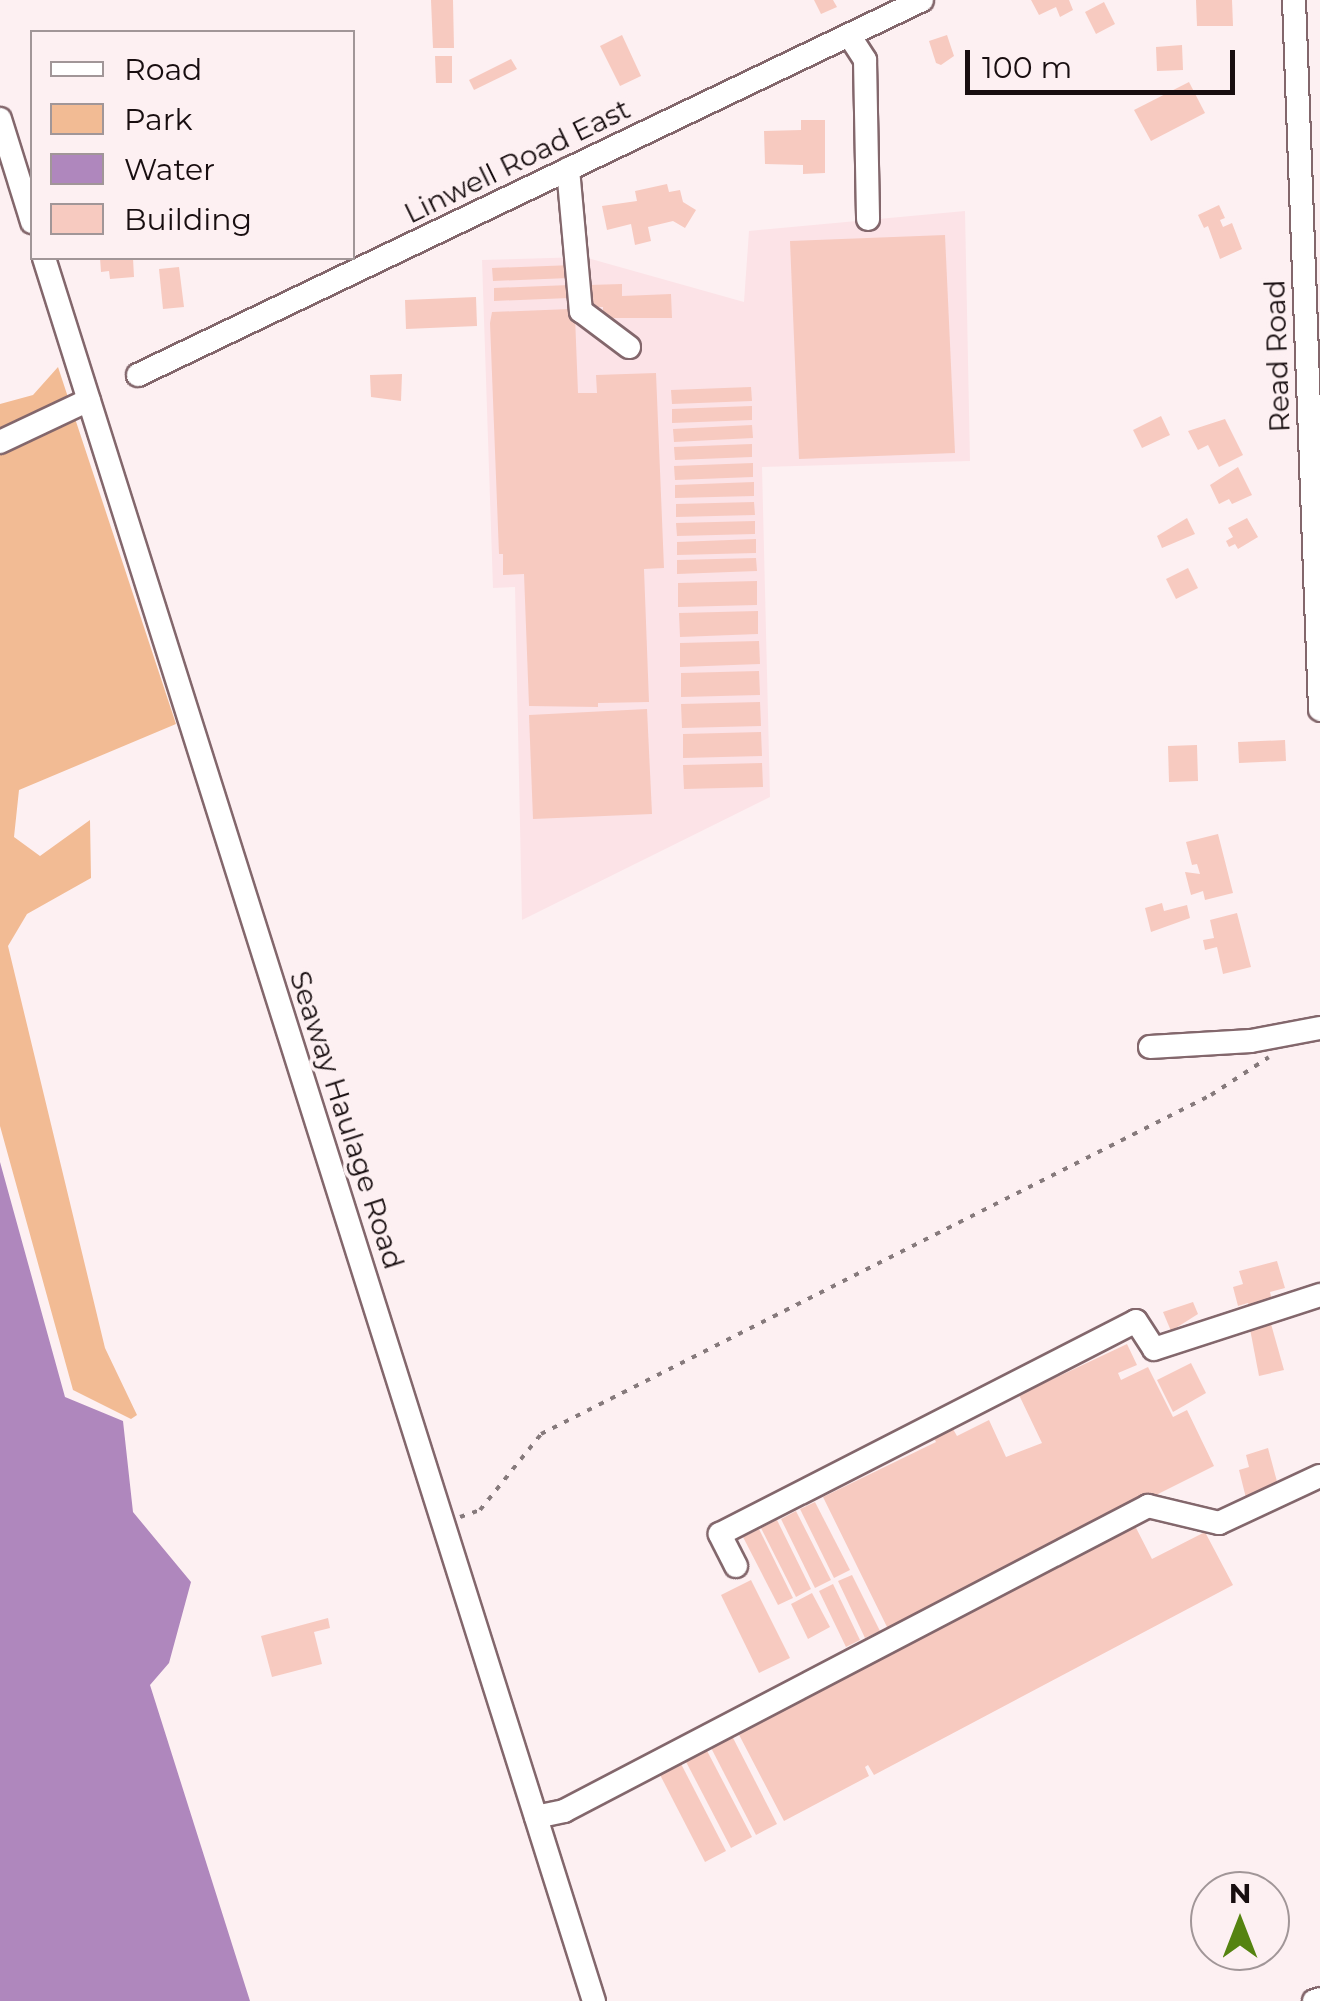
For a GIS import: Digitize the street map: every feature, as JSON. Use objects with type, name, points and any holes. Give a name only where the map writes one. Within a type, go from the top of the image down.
[{"type":"street","name":"Linwell Road East","points":[[138,375],[922,0]]},
{"type":"street","name":"Read Road","points":[[1294,0],[1320,710]]},
{"type":"street","points":[[849,35],[864,60],[868,219]]},
{"type":"street","points":[[0,119],[30,216]]},
{"type":"street","points":[[568,169],[581,311],[629,347]]},
{"type":"street","name":"Seaway Haulage Road","points":[[45,260],[594,2001]]},
{"type":"street","points":[[0,442],[89,400]]},
{"type":"street","points":[[1150,1047],[1320,1028]]},
{"type":"street","points":[[736,1566],[720,1534],[1136,1321],[1154,1349],[1320,1295]]},
{"type":"street","points":[[536,1817],[564,1811],[1148,1506],[1219,1523],[1320,1476]]},
{"type":"path","points":[[442,1522],[480,1510],[542,1434],[1211,1095],[1266,1063],[1281,1035]]},
{"type":"shaded area","points":[[965,211],[970,461],[762,467],[770,797],[522,920],[515,587],[493,588],[482,260],[584,257],[744,302],[749,231]]},
{"type":"green space","points":[[58,367],[176,724],[19,790],[14,837],[40,856],[90,820],[91,878],[27,914],[8,946],[105,1348],[137,1415],[131,1419],[73,1390],[0,1126],[0,404],[33,395]]},
{"type":"water","points":[[0,1162],[65,1397],[123,1421],[133,1512],[191,1582],[169,1663],[150,1685],[250,2001],[0,2001]]},
{"type":"building","points":[[431,0],[453,0],[454,48],[433,48]]},
{"type":"building","points":[[814,0],[833,0],[837,7],[821,14]]},
{"type":"building","points":[[1031,0],[1069,0],[1073,10],[1060,17],[1056,7],[1039,15]]},
{"type":"building","points":[[1196,0],[1232,0],[1233,26],[1197,26]]},
{"type":"building","points":[[1104,2],[1115,24],[1096,34],[1085,12]]},
{"type":"building","points":[[622,35],[641,76],[620,86],[600,46]]},
{"type":"building","points":[[947,35],[954,56],[941,65],[936,63],[929,41]]},
{"type":"building","points":[[1182,45],[1183,70],[1157,71],[1156,47]]},
{"type":"building","points":[[435,56],[452,56],[452,83],[436,83]]},
{"type":"building","points":[[511,59],[517,69],[474,90],[469,80]]},
{"type":"building","points":[[1189,82],[1205,113],[1151,141],[1134,110]]},
{"type":"building","points":[[801,120],[825,120],[825,173],[803,174],[803,165],[765,164],[764,131],[801,130]]},
{"type":"building","points":[[667,184],[669,192],[680,190],[683,202],[696,210],[685,228],[673,221],[648,227],[651,241],[635,245],[631,224],[607,230],[602,206],[637,201],[635,191]]},
{"type":"building","points":[[1219,205],[1225,218],[1220,220],[1223,227],[1232,223],[1242,249],[1220,259],[1208,226],[1204,228],[1198,215]]},
{"type":"building","points":[[945,235],[955,453],[799,459],[790,241]]},
{"type":"building","points":[[100,260],[133,260],[134,277],[110,279],[109,271],[101,272]]},
{"type":"building","points":[[573,265],[578,393],[597,393],[596,375],[656,373],[664,568],[644,569],[649,702],[598,703],[598,707],[529,706],[524,574],[503,575],[503,554],[499,554],[492,312],[570,309],[569,298],[494,301],[494,288],[569,285],[569,278],[493,281],[492,268]]},
{"type":"building","points":[[179,267],[184,307],[163,309],[159,269]]},
{"type":"building","points":[[622,284],[622,296],[671,294],[672,318],[603,318],[603,307],[589,307],[589,285]]},
{"type":"building","points":[[476,297],[477,326],[406,329],[405,300]]},
{"type":"building","points":[[402,374],[401,401],[371,397],[370,375]]},
{"type":"building","points":[[751,387],[752,401],[672,404],[671,390]]},
{"type":"building","points":[[752,406],[752,420],[672,423],[672,409]]},
{"type":"building","points":[[1161,416],[1170,435],[1142,448],[1133,430]]},
{"type":"building","points":[[1225,419],[1243,455],[1219,467],[1208,445],[1198,450],[1188,431]]},
{"type":"building","points":[[752,425],[753,438],[674,442],[673,429]]},
{"type":"building","points":[[752,444],[752,457],[675,460],[674,447]]},
{"type":"building","points":[[753,463],[753,477],[675,480],[674,466]]},
{"type":"building","points":[[1238,467],[1252,495],[1232,504],[1229,499],[1219,504],[1210,485]]},
{"type":"building","points":[[754,482],[754,496],[675,498],[675,485]]},
{"type":"building","points":[[754,502],[755,515],[676,517],[676,504]]},
{"type":"building","points":[[1187,518],[1195,534],[1162,548],[1157,536]]},
{"type":"building","points":[[1247,518],[1258,537],[1238,549],[1235,544],[1229,547],[1226,541],[1233,537],[1228,528]]},
{"type":"building","points":[[755,521],[755,534],[677,536],[676,523]]},
{"type":"building","points":[[756,539],[756,553],[677,555],[677,542]]},
{"type":"building","points":[[756,558],[757,571],[677,574],[677,560]]},
{"type":"building","points":[[1188,568],[1198,588],[1176,599],[1166,579]]},
{"type":"building","points":[[757,581],[757,605],[678,607],[678,583]]},
{"type":"building","points":[[758,611],[758,634],[680,637],[679,613]]},
{"type":"building","points":[[759,641],[760,664],[680,667],[680,643]]},
{"type":"building","points":[[759,671],[760,695],[681,697],[681,673]]},
{"type":"building","points":[[760,702],[761,726],[682,728],[681,704]]},
{"type":"building","points":[[647,709],[652,814],[533,819],[529,715]]},
{"type":"building","points":[[761,732],[762,756],[683,758],[683,734]]},
{"type":"building","points":[[1285,740],[1286,761],[1239,763],[1238,742]]},
{"type":"building","points":[[1197,745],[1198,781],[1169,782],[1168,746]]},
{"type":"building","points":[[762,763],[763,787],[684,789],[683,765]]},
{"type":"building","points":[[1218,834],[1233,893],[1205,900],[1203,891],[1191,895],[1185,872],[1200,874],[1197,864],[1192,865],[1186,842]]},
{"type":"building","points":[[1162,903],[1164,911],[1187,905],[1190,918],[1151,932],[1145,908]]},
{"type":"building","points":[[1237,913],[1251,967],[1223,974],[1217,947],[1205,950],[1203,940],[1214,938],[1210,920]]},
{"type":"building","points":[[1277,1261],[1285,1288],[1270,1292],[1273,1305],[1251,1311],[1248,1303],[1238,1306],[1233,1287],[1243,1284],[1239,1271]]},
{"type":"building","points":[[1193,1302],[1198,1314],[1171,1331],[1163,1312]]},
{"type":"building","points":[[1271,1324],[1284,1370],[1259,1376],[1250,1329]]},
{"type":"building","points":[[1127,1344],[1137,1365],[1118,1373],[1121,1380],[1148,1367],[1173,1417],[1187,1410],[1214,1466],[888,1629],[823,1497],[936,1442],[934,1438],[953,1429],[957,1436],[989,1420],[1006,1457],[1042,1443],[1019,1395]]},
{"type":"building","points":[[1191,1363],[1206,1393],[1173,1412],[1157,1380]]},
{"type":"building","points":[[1268,1448],[1279,1489],[1246,1498],[1239,1470],[1249,1467],[1246,1455]]},
{"type":"building","points":[[815,1502],[850,1570],[834,1578],[800,1509]]},
{"type":"building","points":[[796,1511],[831,1580],[815,1588],[781,1519]]},
{"type":"building","points":[[777,1520],[811,1589],[796,1597],[761,1528]]},
{"type":"building","points":[[1132,1520],[1152,1559],[1205,1532],[1233,1585],[874,1775],[868,1765],[865,1767],[869,1776],[784,1821],[736,1729]]},
{"type":"building","points":[[759,1529],[793,1598],[778,1605],[743,1537]]},
{"type":"building","points":[[852,1575],[880,1631],[865,1638],[838,1581]]},
{"type":"building","points":[[751,1580],[790,1658],[759,1673],[721,1595]]},
{"type":"building","points":[[833,1584],[860,1640],[846,1647],[819,1591]]},
{"type":"building","points":[[812,1593],[830,1627],[808,1639],[791,1604]]},
{"type":"building","points":[[328,1618],[330,1628],[314,1632],[322,1664],[272,1677],[261,1636]]},
{"type":"building","points":[[730,1732],[777,1824],[756,1835],[708,1742]]},
{"type":"building","points":[[704,1745],[752,1837],[731,1848],[683,1756]]},
{"type":"building","points":[[678,1758],[726,1851],[705,1862],[657,1769]]}]
